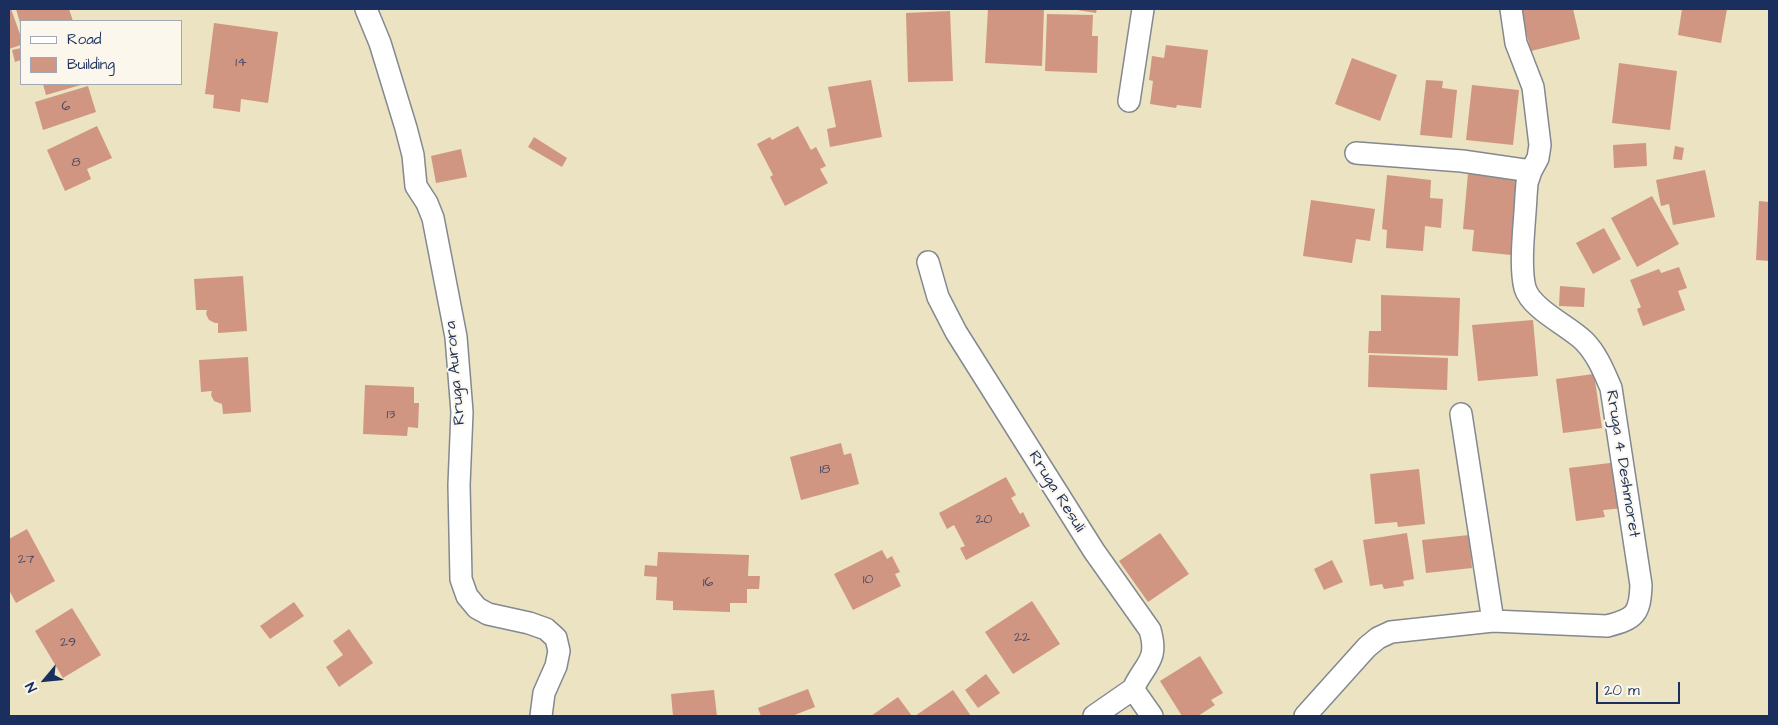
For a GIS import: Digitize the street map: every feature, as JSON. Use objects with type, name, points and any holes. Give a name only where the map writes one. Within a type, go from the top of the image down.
[{"type":"street","name":"Rruga Aurora","points":[[366,9],[380,43],[406,128],[413,155],[416,186],[427,203],[433,218],[456,337],[462,412],[459,485],[461,579],[467,596],[477,608],[488,614],[546,628],[556,638],[559,652],[556,666],[544,693],[541,716]]},
{"type":"street","points":[[1129,100],[1143,9]]},
{"type":"street","name":"Rruga 4 Deshmoret","points":[[1306,716],[1367,647],[1378,638],[1391,632],[1493,622],[1607,626],[1624,622],[1635,615],[1640,604],[1641,585],[1610,388],[1600,364],[1586,343],[1530,299],[1526,289],[1523,271],[1526,196],[1531,171],[1538,158],[1540,145],[1533,87],[1516,43],[1511,9]]},
{"type":"street","points":[[1356,153],[1462,161],[1531,171]]},
{"type":"street","name":"Rruga Resuli","points":[[928,262],[938,297],[956,332],[1094,551],[1150,630],[1154,644],[1152,658],[1140,674],[1133,689]]},
{"type":"street","points":[[1461,414],[1493,622]]},
{"type":"street","points":[[1094,716],[1133,689],[1152,716]]},
{"type":"building","points":[[9,9],[11,9],[20,34],[20,45],[9,49]]},
{"type":"building","points":[[16,9],[69,9],[73,20],[20,20],[20,23]]},
{"type":"building","points":[[988,9],[1044,9],[1042,66],[985,63]]},
{"type":"building","points":[[1071,9],[1097,9],[1096,13]]},
{"type":"building","points":[[1520,9],[1573,9],[1580,39],[1531,51]]},
{"type":"building","points":[[1682,9],[1727,9],[1721,43],[1678,35]]},
{"type":"building","points":[[950,11],[953,81],[908,82],[906,13]]},
{"type":"building","points":[[1047,14],[1093,15],[1092,36],[1098,36],[1097,73],[1045,71]]},
{"type":"building","points":[[214,23],[278,32],[268,103],[241,99],[240,112],[213,108],[214,95],[205,94]]},
{"type":"building","points":[[1166,45],[1208,50],[1201,108],[1177,105],[1176,108],[1150,104],[1153,81],[1149,80],[1152,56],[1164,58]]},
{"type":"building","points":[[20,48],[20,60],[15,62],[12,50]]},
{"type":"building","points":[[1352,58],[1397,75],[1380,121],[1335,104]]},
{"type":"building","points":[[1619,63],[1677,71],[1670,130],[1612,123]]},
{"type":"building","points":[[871,80],[882,137],[830,147],[827,129],[836,127],[828,87]]},
{"type":"building","points":[[1426,80],[1443,81],[1442,88],[1457,90],[1452,138],[1420,135]]},
{"type":"building","points":[[43,85],[81,85],[46,95]]},
{"type":"building","points":[[1472,85],[1519,90],[1513,145],[1466,140]]},
{"type":"building","points":[[88,86],[96,112],[43,130],[35,102]]},
{"type":"building","points":[[97,126],[112,158],[87,169],[91,179],[65,191],[47,150]]},
{"type":"building","points":[[798,126],[811,150],[816,147],[826,166],[820,169],[828,183],[785,206],[770,177],[773,175],[757,144],[770,137],[772,140]]},
{"type":"building","points":[[534,137],[567,158],[562,167],[528,147]]},
{"type":"building","points":[[1646,143],[1647,166],[1614,168],[1613,145]]},
{"type":"building","points":[[1675,146],[1684,148],[1682,160],[1673,159]]},
{"type":"building","points":[[461,149],[467,177],[436,183],[431,156]]},
{"type":"building","points":[[1705,170],[1715,217],[1673,225],[1669,204],[1661,206],[1656,180]]},
{"type":"building","points":[[1468,173],[1517,177],[1511,255],[1472,251],[1474,230],[1463,229]]},
{"type":"building","points":[[1387,175],[1431,180],[1430,198],[1443,199],[1441,228],[1425,226],[1423,251],[1386,248],[1387,230],[1382,229]]},
{"type":"building","points":[[1652,196],[1679,244],[1637,267],[1611,218]]},
{"type":"building","points":[[1311,200],[1375,209],[1370,241],[1356,239],[1352,263],[1303,256]]},
{"type":"building","points":[[1759,201],[1769,202],[1769,261],[1756,260]]},
{"type":"building","points":[[1604,228],[1621,259],[1593,274],[1576,243]]},
{"type":"building","points":[[1679,267],[1687,288],[1678,291],[1685,310],[1643,326],[1637,309],[1641,307],[1630,280],[1659,269],[1661,273]]},
{"type":"building","points":[[243,276],[247,331],[218,333],[218,323],[209,320],[206,314],[207,310],[196,310],[194,279]]},
{"type":"building","points":[[1560,286],[1585,288],[1584,307],[1559,306]]},
{"type":"building","points":[[1381,295],[1460,298],[1458,356],[1368,353],[1369,331],[1381,331]]},
{"type":"building","points":[[1533,320],[1538,376],[1478,381],[1472,325]]},
{"type":"building","points":[[1369,355],[1448,358],[1447,390],[1368,387]]},
{"type":"building","points":[[248,357],[251,412],[223,414],[222,404],[214,401],[211,395],[212,391],[201,392],[199,360]]},
{"type":"building","points":[[1594,374],[1602,428],[1563,433],[1556,379]]},
{"type":"building","points":[[365,385],[414,387],[414,403],[419,403],[418,428],[408,427],[407,436],[363,434]]},
{"type":"building","points":[[841,443],[844,455],[851,453],[859,484],[801,500],[790,457]]},
{"type":"building","points":[[1618,462],[1624,508],[1603,510],[1605,517],[1576,521],[1569,468]]},
{"type":"building","points":[[1419,469],[1425,524],[1398,527],[1397,522],[1375,524],[1370,474]]},
{"type":"building","points":[[1006,477],[1016,495],[1011,498],[1020,514],[1023,512],[1030,526],[966,560],[960,548],[965,546],[954,525],[947,529],[939,513]]},
{"type":"building","points":[[27,529],[55,581],[16,603],[9,590],[9,539]]},
{"type":"building","points":[[1160,533],[1189,574],[1148,602],[1119,561]]},
{"type":"building","points":[[1407,533],[1414,579],[1403,581],[1404,586],[1384,589],[1382,584],[1370,586],[1363,540]]},
{"type":"building","points":[[1469,535],[1472,568],[1426,573],[1422,540]]},
{"type":"building","points":[[882,550],[887,559],[892,556],[900,572],[895,574],[901,586],[853,610],[834,574]]},
{"type":"building","points":[[658,552],[749,555],[748,576],[760,576],[759,589],[747,589],[747,603],[730,603],[730,612],[673,610],[673,601],[656,600],[657,577],[644,576],[645,565],[657,566]]},
{"type":"building","points":[[1332,560],[1343,582],[1324,590],[1314,569]]},
{"type":"building","points":[[1032,601],[1060,644],[1013,674],[985,632]]},
{"type":"building","points":[[294,602],[304,616],[270,639],[260,626]]},
{"type":"building","points":[[72,608],[101,655],[63,678],[35,631]]},
{"type":"building","points":[[349,629],[373,663],[339,687],[326,667],[343,655],[333,641]]},
{"type":"building","points":[[1200,656],[1223,693],[1211,700],[1215,705],[1198,716],[1182,716],[1160,681]]},
{"type":"building","points":[[986,674],[1000,693],[978,708],[965,690]]},
{"type":"building","points":[[808,689],[815,707],[792,716],[761,716],[758,708]]},
{"type":"building","points":[[714,690],[717,716],[673,716],[671,694]]},
{"type":"building","points":[[953,690],[971,716],[915,716]]},
{"type":"building","points":[[898,697],[912,716],[871,716]]}]
